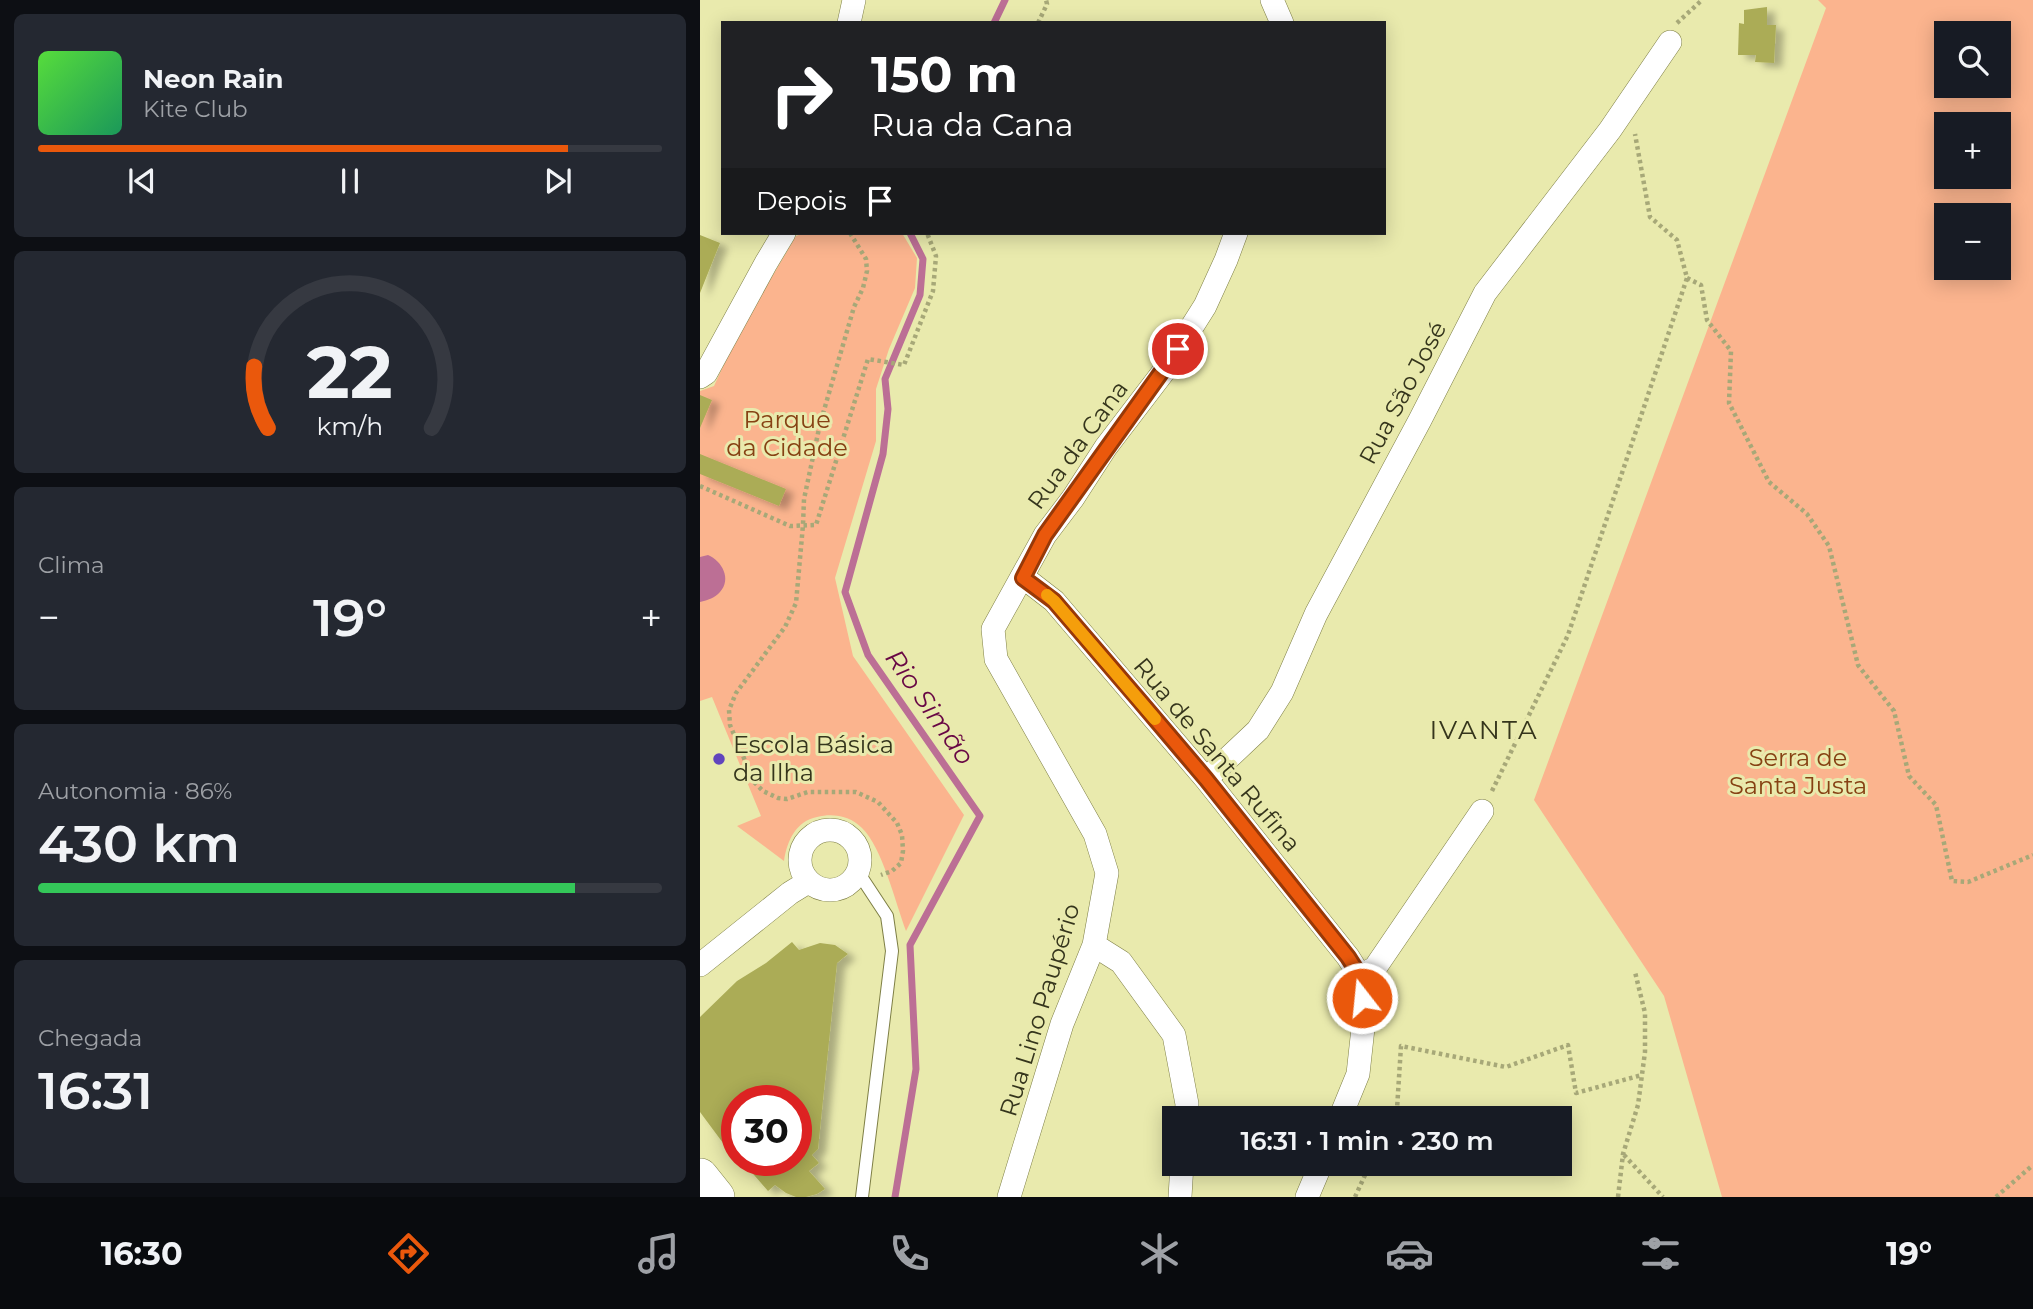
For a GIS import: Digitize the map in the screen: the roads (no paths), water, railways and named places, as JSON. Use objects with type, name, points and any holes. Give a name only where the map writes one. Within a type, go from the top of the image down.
[{"type":"main road","points":[[700,1177],[716,1197]]},
{"type":"street","points":[[849,21],[854,0]]},
{"type":"street","points":[[1272,0],[1281,21]]},
{"type":"street","name":"Rua São José","points":[[1206,779],[1258,730],[1282,692],[1316,614],[1485,293],[1610,130],[1670,42]]},
{"type":"street","points":[[700,377],[706,373],[784,235]]},
{"type":"street","name":"Rua da Cana","points":[[1023,578],[1045,535],[1164,370],[1205,306],[1235,235]]},
{"type":"street","name":"Rua de Santa Rufina","points":[[1023,578],[1054,601],[1206,779],[1348,957],[1360,976]]},
{"type":"street","name":"Rua Lino Paupério","points":[[1010,1197],[1062,1024],[1094,944],[1107,873],[1095,834],[996,659],[993,629],[1023,578]]},
{"type":"street","points":[[1345,1106],[1358,1074],[1364,1019],[1360,976],[1375,968],[1482,811]]},
{"type":"street","points":[[829,830],[848,836],[859,852],[861,876],[836,890],[816,888],[802,873],[800,854],[804,844],[810,837],[829,830]]},
{"type":"street","points":[[700,965],[790,893],[808,882]]},
{"type":"street","points":[[1094,944],[1121,962],[1174,1035],[1187,1106]]},
{"type":"street","points":[[1180,1197],[1181,1176]]},
{"type":"street","points":[[1307,1197],[1316,1176]]},
{"type":"lane","points":[[861,876],[887,916],[892,951],[862,1197]]},
{"type":"waterway","name":"Rio Simão","points":[[995,21],[1005,0]]},
{"type":"waterway","name":"Rio Simão","points":[[895,1197],[916,1069],[910,945],[980,816],[868,655],[845,592],[883,454],[888,409],[885,379],[920,295],[923,259],[911,235]]},
{"type":"place","name":"Escola Básica da Ilha","points":[[719,759]]},
{"type":"district","name":"IVANTA","points":[[1484,730]]},
{"type":"park label","name":"Parque da Cidade","points":[[787,434]]},
{"type":"park label","name":"Serra de Santa Justa","points":[[1798,772]]}]
